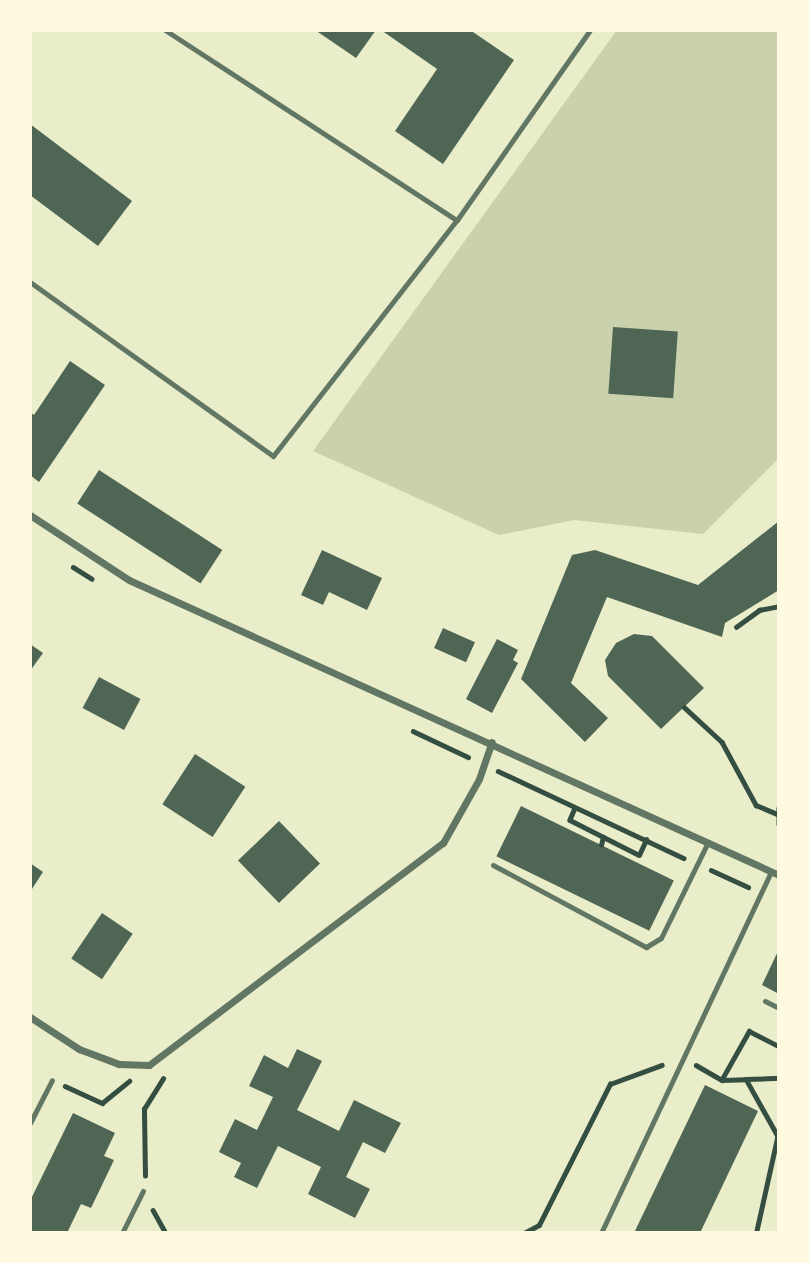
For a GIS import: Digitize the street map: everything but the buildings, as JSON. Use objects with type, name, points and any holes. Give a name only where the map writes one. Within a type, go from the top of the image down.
[{"type":"street","points":[[30,515],[129,580],[492,742],[775,873]]},
{"type":"street","points":[[30,1017],[79,1049],[119,1064],[149,1065],[443,843],[479,779],[492,742]]},
{"type":"lane","points":[[165,30],[457,220]]},
{"type":"lane","points":[[30,282],[273,456],[457,220],[590,30]]},
{"type":"lane","points":[[493,865],[646,947],[661,938],[708,842]]},
{"type":"lane","points":[[601,1233],[775,873]]},
{"type":"lane","points":[[765,1001],[779,1008]]},
{"type":"lane","points":[[30,1123],[52,1080]]},
{"type":"lane","points":[[122,1233],[143,1191]]},
{"type":"path","points":[[736,627],[759,610],[779,606]]},
{"type":"path","points":[[684,707],[722,741],[756,804],[778,811],[779,824]]},
{"type":"path","points":[[575,807],[570,820],[639,855],[646,840]]},
{"type":"path","points":[[601,845],[603,837]]},
{"type":"path","points":[[722,1080],[749,1031],[779,1046]]},
{"type":"path","points":[[524,1233],[539,1225],[610,1084],[684,1058],[722,1080],[779,1078]]},
{"type":"path","points":[[52,1080],[102,1103],[149,1065]]},
{"type":"path","points":[[165,1074],[144,1109],[143,1191],[166,1233]]},
{"type":"path","points":[[746,1079],[779,1135],[756,1233]]},
{"type":"green space","points":[[617,30],[779,30],[779,458],[703,534],[574,520],[499,535],[313,451]]}]
